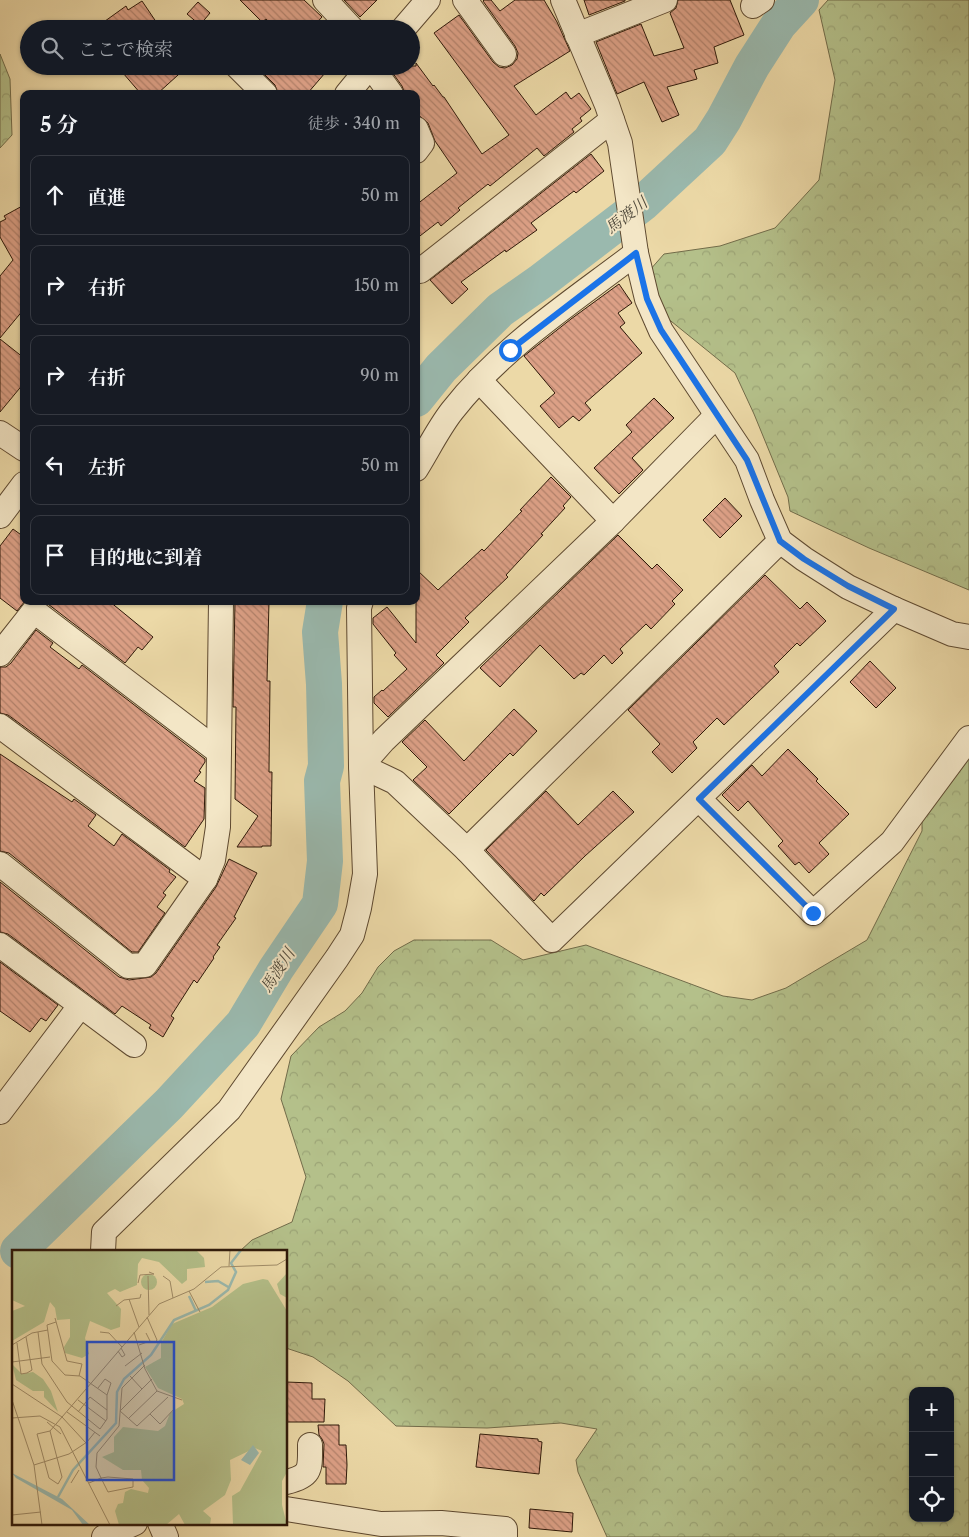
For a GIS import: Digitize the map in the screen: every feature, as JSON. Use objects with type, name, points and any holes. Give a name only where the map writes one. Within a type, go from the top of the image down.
[{"type":"street","points":[[324,0],[343,20]]},
{"type":"street","points":[[411,20],[428,0]]},
{"type":"street","points":[[465,0],[504,54]]},
{"type":"street","points":[[563,0],[620,144],[636,253],[647,299],[661,330],[716,416],[747,460],[780,541],[804,559],[848,586],[894,609],[952,634],[969,636]]},
{"type":"street","points":[[577,35],[665,0]]},
{"type":"street","points":[[246,75],[261,90]]},
{"type":"street","points":[[350,90],[363,75]]},
{"type":"street","points":[[377,75],[388,90]]},
{"type":"street","points":[[420,271],[612,120]]},
{"type":"street","points":[[420,462],[451,412],[479,380],[510,350],[636,253]]},
{"type":"street","points":[[479,380],[613,521]]},
{"type":"street","points":[[361,766],[384,740],[613,521],[716,416]]},
{"type":"street","points":[[0,433],[20,446]]},
{"type":"street","points":[[0,516],[20,489]]},
{"type":"street","points":[[468,850],[780,541]]},
{"type":"street","points":[[0,864],[128,966],[145,965],[205,879],[213,860],[218,827],[221,605]]},
{"type":"street","points":[[103,1250],[104,1232],[228,1110],[352,935],[365,874],[361,766],[359,617],[360,605]]},
{"type":"street","points":[[361,766],[395,782],[468,850],[552,940],[894,609]]},
{"type":"street","points":[[0,654],[34,611],[219,752]]},
{"type":"street","points":[[0,726],[205,879]]},
{"type":"street","points":[[699,799],[813,913],[892,842],[969,738]]},
{"type":"street","points":[[0,946],[134,1045]]},
{"type":"street","points":[[0,1112],[80,1006]]},
{"type":"street","points":[[288,1482],[305,1475],[310,1469],[310,1445]]},
{"type":"street","points":[[288,1510],[381,1524],[441,1523],[505,1530],[505,1537]]},
{"type":"street","points":[[104,1537],[133,1524]]},
{"type":"street","points":[[160,1524],[166,1537]]},
{"type":"green space","points":[[828,0],[969,0],[969,590],[869,548],[790,511],[788,497],[735,373],[661,313],[642,279],[664,254],[720,246],[775,228],[819,180],[835,80],[819,10]]},
{"type":"green space","points":[[0,54],[10,79],[12,135],[0,148]]},
{"type":"green space","points":[[969,749],[969,1537],[607,1537],[578,1472],[576,1460],[597,1429],[561,1423],[487,1428],[396,1426],[348,1381],[313,1357],[288,1349],[288,1250],[241,1250],[252,1240],[292,1222],[306,1177],[281,1099],[291,1056],[319,1027],[345,1011],[362,993],[378,967],[394,951],[414,940],[491,940],[523,960],[586,945],[723,996],[752,1000],[786,988],[867,940],[922,831],[922,787]]},
{"type":"building","points":[[240,0],[304,0],[322,17],[319,20],[260,20]]},
{"type":"building","points":[[344,0],[377,0],[360,17]]},
{"type":"building","points":[[491,0],[500,11],[515,0],[544,0],[557,22],[570,51],[514,86],[536,115],[566,92],[571,99],[579,93],[591,109],[580,118],[582,121],[572,129],[574,132],[544,156],[537,148],[490,186],[488,184],[458,208],[460,210],[441,226],[438,222],[420,236],[420,202],[457,173],[435,141],[428,123],[420,116],[420,90],[404,90],[394,75],[420,75],[420,68],[444,97],[482,154],[509,135],[434,33],[459,15],[493,62],[499,67],[505,68],[512,65],[517,59],[518,53],[515,46],[483,1]]},
{"type":"building","points":[[584,0],[625,0],[625,1],[589,15]]},
{"type":"building","points":[[678,0],[730,0],[744,35],[714,47],[718,63],[694,70],[697,79],[667,87],[679,115],[662,122],[644,82],[617,94],[596,42],[641,24],[654,56],[684,48],[670,13],[676,8]]},
{"type":"building","points":[[142,1],[155,20],[107,20],[126,6],[128,10]]},
{"type":"building","points":[[198,2],[210,13],[204,20],[194,20],[187,14]]},
{"type":"building","points":[[125,75],[178,75],[161,90],[138,90]]},
{"type":"building","points":[[265,75],[323,75],[310,90],[277,90],[275,85]]},
{"type":"building","points":[[591,154],[604,171],[576,193],[574,191],[531,223],[537,230],[506,252],[505,250],[461,282],[468,289],[452,304],[430,280]]},
{"type":"building","points":[[20,207],[20,314],[0,338],[0,276],[13,260],[0,237],[0,222],[6,219],[4,216]]},
{"type":"building","points":[[619,284],[632,303],[618,313],[625,323],[620,327],[642,353],[585,403],[591,410],[579,421],[573,416],[559,428],[540,406],[555,393],[524,356]]},
{"type":"building","points":[[0,339],[20,355],[20,388],[0,412]]},
{"type":"building","points":[[654,398],[674,418],[632,458],[643,470],[619,494],[594,468],[632,432],[626,425]]},
{"type":"building","points":[[551,477],[571,497],[563,506],[565,508],[541,534],[543,535],[506,575],[508,577],[465,618],[469,622],[436,655],[444,663],[388,717],[374,703],[374,697],[407,669],[394,655],[396,653],[373,624],[373,618],[387,607],[416,643],[416,605],[420,605],[420,573],[438,590],[482,549],[484,551],[522,511],[520,510]]},
{"type":"building","points":[[725,498],[742,516],[720,538],[703,520]]},
{"type":"building","points":[[13,529],[20,534],[20,605],[22,605],[17,611],[0,598],[0,546]]},
{"type":"building","points":[[618,535],[652,569],[657,564],[683,590],[672,601],[675,604],[651,629],[646,624],[620,649],[623,653],[612,664],[604,655],[584,675],[581,673],[574,679],[540,645],[500,687],[480,668]]},
{"type":"building","points":[[765,575],[800,609],[807,602],[826,621],[800,646],[797,643],[774,666],[779,672],[724,725],[717,718],[693,742],[697,748],[672,773],[652,752],[660,744],[628,710]]},
{"type":"building","points":[[49,605],[114,605],[153,637],[142,650],[138,647],[125,663]]},
{"type":"building","points":[[235,605],[269,605],[267,681],[270,681],[269,772],[272,772],[271,846],[237,847],[258,816],[235,799],[236,707],[233,707]]},
{"type":"building","points":[[36,630],[53,643],[50,647],[79,669],[82,665],[205,759],[199,771],[201,772],[194,781],[205,788],[204,819],[185,847],[8,715],[0,713],[0,667],[6,667],[11,663]]},
{"type":"building","points":[[870,661],[896,688],[876,708],[850,682]]},
{"type":"building","points":[[514,709],[537,731],[513,756],[510,753],[449,814],[413,780],[427,767],[402,742],[425,720],[464,761]]},
{"type":"building","points":[[788,749],[849,814],[819,843],[829,854],[809,873],[799,862],[795,865],[778,846],[783,841],[748,801],[738,811],[722,795],[752,765],[762,776]]},
{"type":"building","points":[[0,754],[72,802],[74,799],[96,815],[88,826],[114,846],[122,834],[170,870],[169,872],[176,877],[163,893],[166,895],[157,907],[165,913],[138,952],[132,952],[9,853],[0,851]]},
{"type":"building","points":[[546,791],[578,825],[613,791],[634,812],[544,896],[541,893],[534,901],[486,850]]},
{"type":"building","points":[[229,859],[257,873],[234,917],[236,918],[217,945],[220,947],[214,958],[197,983],[194,980],[171,1016],[174,1018],[163,1037],[149,1028],[151,1025],[122,1006],[115,1014],[8,934],[0,932],[0,882],[119,977],[129,980],[151,977],[156,973],[216,887]]},
{"type":"building","points":[[0,962],[58,1005],[46,1021],[41,1018],[30,1032],[0,1011]]},
{"type":"building","points":[[288,1382],[312,1383],[312,1399],[325,1399],[324,1422],[288,1422]]},
{"type":"building","points":[[318,1425],[339,1425],[339,1445],[346,1445],[346,1484],[326,1484],[326,1467],[323,1467],[324,1444],[319,1435]]},
{"type":"building","points":[[480,1434],[538,1439],[538,1441],[542,1442],[539,1474],[476,1467]]},
{"type":"building","points":[[530,1509],[573,1513],[572,1532],[529,1528]]},
{"type":"waterway","name":"馬渡川","points":[[420,394],[441,368],[500,310],[642,204],[710,141],[752,66],[779,24],[801,0]]},
{"type":"waterway","name":"馬渡川","points":[[19,1250],[169,1104],[243,1024],[276,969],[320,904],[325,861],[322,781],[326,766],[324,684],[320,632],[324,605]]},
{"type":"route","points":[[510,350],[636,253],[647,299],[661,330],[716,416],[747,460],[780,541],[804,559],[848,586],[894,609],[699,799],[813,913]]}]
